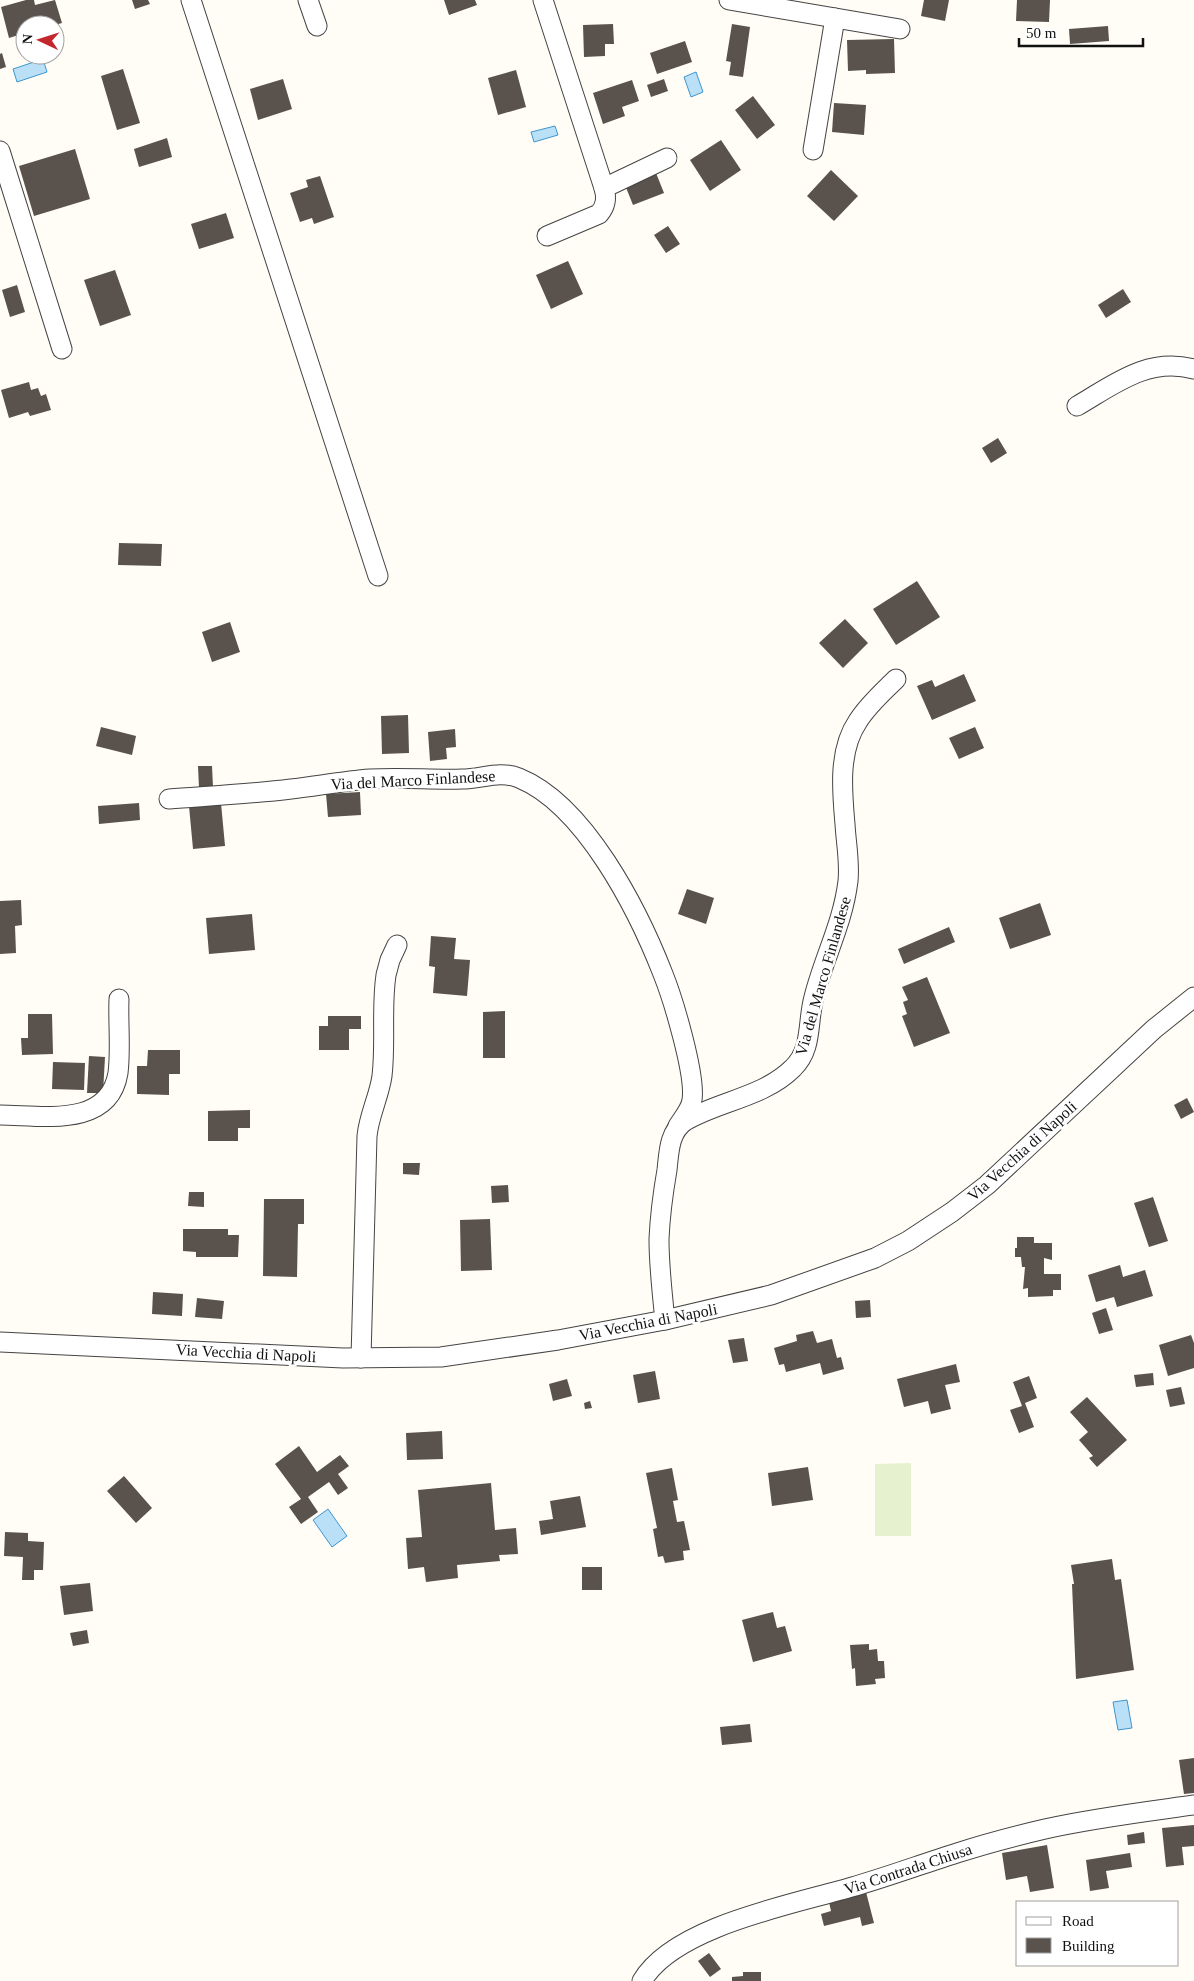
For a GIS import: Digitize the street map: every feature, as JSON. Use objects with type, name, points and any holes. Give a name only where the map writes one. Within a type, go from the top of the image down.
[{"type":"street","points":[[191,0],[378,576]]},
{"type":"street","points":[[308,0],[317,26]]},
{"type":"street","points":[[542,0],[604,188],[605,202],[599,214],[547,236]]},
{"type":"street","points":[[729,0],[900,29]]},
{"type":"street","points":[[813,150],[836,18]]},
{"type":"street","points":[[0,151],[62,349]]},
{"type":"street","points":[[604,188],[668,158]]},
{"type":"street","points":[[1077,406],[1142,370],[1165,366],[1194,370]]},
{"type":"street","name":"Via del Marco Finlandese","points":[[678,1126],[694,1116],[771,1084],[788,1073],[802,1058],[807,1045],[815,991],[837,931],[847,888],[849,863],[842,780],[847,746],[857,721],[896,679]]},
{"type":"street","name":"Via del Marco Finlandese","points":[[169,799],[270,791],[351,781],[393,778],[462,779],[500,774],[514,776],[531,784],[559,804],[583,830],[616,880],[656,957],[674,1006],[693,1085],[692,1102],[678,1126],[671,1143],[660,1230],[660,1268],[665,1320]]},
{"type":"street","points":[[361,1358],[367,1136],[382,1074],[385,978],[397,945]]},
{"type":"street","name":"Via Vecchia di Napoli","points":[[0,1342],[361,1358],[424,1358],[558,1340],[665,1320],[776,1293],[875,1258],[908,1241],[947,1216],[979,1192],[1154,1029],[1194,997]]},
{"type":"street","points":[[0,1115],[77,1114],[93,1109],[104,1101],[114,1086],[118,1072],[118,999]]},
{"type":"street","name":"Via Contrada Chiusa","points":[[642,1981],[654,1964],[676,1949],[700,1936],[746,1916],[854,1887],[959,1852],[1044,1830],[1093,1820],[1194,1805]]},
{"type":"green space","points":[[911,1463],[911,1536],[875,1536],[875,1464]]},
{"type":"water","points":[[25,65],[45,65],[47,72],[17,82],[13,69]]},
{"type":"water","points":[[696,72],[703,92],[691,97],[684,77]]},
{"type":"water","points":[[555,126],[558,135],[534,142],[531,132]]},
{"type":"water","points":[[328,1509],[347,1536],[332,1547],[313,1520]]},
{"type":"water","points":[[1127,1700],[1132,1728],[1118,1730],[1113,1702]]},
{"type":"building","points":[[26,0],[34,0],[35,5],[55,0],[60,15],[15,15],[15,36],[9,38],[1,7]]},
{"type":"building","points":[[132,0],[148,0],[150,4],[135,9]]},
{"type":"building","points":[[444,0],[475,0],[477,5],[449,15]]},
{"type":"building","points":[[924,0],[949,0],[945,21],[921,16]]},
{"type":"building","points":[[1017,0],[1050,0],[1049,22],[1016,21]]},
{"type":"building","points":[[613,24],[614,44],[605,44],[605,56],[584,57],[583,25]]},
{"type":"building","points":[[732,24],[750,27],[743,77],[729,75],[731,62],[726,61]]},
{"type":"building","points":[[1108,26],[1109,41],[1070,44],[1069,29]]},
{"type":"building","points":[[894,39],[895,73],[866,74],[866,70],[848,71],[847,40]]},
{"type":"building","points":[[685,41],[692,62],[657,74],[650,53]]},
{"type":"building","points":[[2,53],[6,67],[0,69],[0,54]]},
{"type":"building","points":[[123,69],[140,123],[117,130],[101,76]]},
{"type":"building","points":[[516,70],[526,107],[498,115],[488,78]]},
{"type":"building","points":[[283,79],[292,109],[258,120],[250,89]]},
{"type":"building","points":[[664,79],[668,91],[651,97],[647,85]]},
{"type":"building","points":[[632,80],[639,101],[622,107],[625,116],[603,124],[593,93]]},
{"type":"building","points":[[753,96],[775,125],[757,139],[735,110]]},
{"type":"building","points":[[834,103],[866,105],[864,135],[832,132]]},
{"type":"building","points":[[167,138],[172,157],[139,167],[134,149]]},
{"type":"building","points":[[721,140],[741,170],[710,191],[690,160]]},
{"type":"building","points":[[75,149],[90,199],[34,216],[19,166]]},
{"type":"building","points":[[831,170],[858,196],[834,221],[807,196]]},
{"type":"building","points":[[656,173],[664,193],[633,205],[625,185]]},
{"type":"building","points":[[320,176],[334,217],[314,224],[312,218],[300,222],[290,193],[308,187],[306,180]]},
{"type":"building","points":[[226,213],[234,238],[199,249],[191,224]]},
{"type":"building","points":[[668,226],[680,244],[666,253],[654,235]]},
{"type":"building","points":[[568,261],[583,294],[551,309],[536,275]]},
{"type":"building","points":[[115,270],[131,315],[100,326],[84,280]]},
{"type":"building","points":[[17,285],[25,312],[10,317],[2,290]]},
{"type":"building","points":[[1123,289],[1131,302],[1106,318],[1098,305]]},
{"type":"building","points":[[29,382],[31,390],[38,388],[41,396],[46,394],[51,410],[30,416],[28,412],[9,418],[1,390]]},
{"type":"building","points":[[998,438],[1007,453],[991,463],[982,448]]},
{"type":"building","points":[[119,543],[162,544],[161,566],[118,565]]},
{"type":"building","points":[[917,581],[940,617],[896,645],[873,609]]},
{"type":"building","points":[[845,619],[868,643],[843,668],[819,643]]},
{"type":"building","points":[[230,622],[240,652],[212,662],[202,632]]},
{"type":"building","points":[[964,674],[976,701],[932,720],[917,686],[932,680],[935,687]]},
{"type":"building","points":[[408,715],[409,753],[382,754],[381,716]]},
{"type":"building","points":[[101,727],[136,736],[132,755],[96,746]]},
{"type":"building","points":[[975,727],[984,748],[959,759],[949,738]]},
{"type":"building","points":[[455,729],[456,747],[446,748],[447,759],[430,761],[428,732]]},
{"type":"building","points":[[198,766],[212,766],[213,787],[199,788]]},
{"type":"building","points":[[360,792],[361,815],[328,817],[326,794]]},
{"type":"building","points":[[139,803],[140,820],[99,824],[98,806]]},
{"type":"building","points":[[221,803],[225,846],[193,849],[189,806]]},
{"type":"building","points":[[687,889],[714,898],[706,924],[678,914]]},
{"type":"building","points":[[21,900],[22,925],[15,926],[16,953],[0,954],[0,901]]},
{"type":"building","points":[[1040,903],[1051,935],[1010,949],[999,918]]},
{"type":"building","points":[[252,914],[255,950],[209,954],[206,918]]},
{"type":"building","points":[[949,927],[955,942],[904,964],[898,949]]},
{"type":"building","points":[[431,936],[456,938],[454,959],[470,960],[467,996],[433,993],[435,967],[429,966]]},
{"type":"building","points":[[927,977],[950,1033],[914,1047],[902,1016],[907,1014],[903,1002],[908,1000],[902,987]]},
{"type":"building","points":[[505,1011],[505,1058],[483,1058],[483,1012]]},
{"type":"building","points":[[28,1014],[52,1014],[53,1054],[22,1055],[21,1038],[28,1038]]},
{"type":"building","points":[[328,1016],[361,1016],[361,1029],[349,1029],[349,1050],[319,1050],[319,1026],[328,1026]]},
{"type":"building","points":[[148,1050],[180,1050],[180,1074],[169,1074],[169,1095],[137,1094],[137,1066],[147,1066]]},
{"type":"building","points":[[89,1056],[105,1057],[103,1093],[87,1093]]},
{"type":"building","points":[[53,1062],[85,1063],[84,1090],[52,1089]]},
{"type":"building","points":[[1187,1098],[1194,1112],[1181,1119],[1174,1105]]},
{"type":"building","points":[[250,1110],[250,1128],[238,1128],[238,1141],[208,1141],[208,1111]]},
{"type":"building","points":[[403,1163],[420,1163],[419,1175],[403,1174]]},
{"type":"building","points":[[508,1185],[509,1202],[492,1203],[491,1186]]},
{"type":"building","points":[[189,1192],[204,1192],[204,1207],[188,1206]]},
{"type":"building","points":[[1153,1197],[1168,1241],[1149,1247],[1134,1203]]},
{"type":"building","points":[[264,1199],[304,1199],[304,1224],[298,1224],[297,1277],[263,1276]]},
{"type":"building","points":[[490,1219],[492,1270],[461,1271],[460,1220]]},
{"type":"building","points":[[183,1229],[228,1229],[228,1235],[239,1235],[238,1257],[196,1257],[196,1252],[183,1251]]},
{"type":"building","points":[[1017,1237],[1034,1237],[1034,1243],[1052,1243],[1052,1260],[1044,1258],[1044,1274],[1061,1274],[1061,1290],[1053,1290],[1053,1296],[1028,1297],[1028,1288],[1023,1289],[1025,1267],[1022,1267],[1021,1257],[1015,1257]]},
{"type":"building","points":[[1120,1265],[1123,1277],[1145,1270],[1153,1296],[1117,1307],[1114,1297],[1096,1302],[1088,1275]]},
{"type":"building","points":[[153,1292],[183,1294],[182,1316],[152,1314]]},
{"type":"building","points":[[197,1298],[224,1301],[222,1319],[195,1317]]},
{"type":"building","points":[[870,1300],[871,1317],[856,1318],[855,1301]]},
{"type":"building","points":[[1106,1308],[1113,1330],[1099,1334],[1092,1313]]},
{"type":"building","points":[[813,1331],[817,1343],[832,1339],[837,1358],[841,1357],[844,1369],[823,1375],[820,1363],[786,1372],[784,1364],[779,1365],[774,1348],[797,1341],[796,1335]]},
{"type":"building","points":[[1191,1335],[1194,1343],[1194,1368],[1168,1376],[1159,1345]]},
{"type":"building","points":[[744,1338],[748,1361],[733,1363],[728,1340]]},
{"type":"building","points":[[956,1364],[960,1382],[945,1385],[951,1409],[931,1414],[928,1401],[904,1407],[897,1379]]},
{"type":"building","points":[[655,1371],[660,1399],[638,1403],[633,1375]]},
{"type":"building","points":[[1153,1373],[1154,1385],[1136,1387],[1134,1375]]},
{"type":"building","points":[[1029,1376],[1037,1398],[1025,1403],[1034,1427],[1019,1433],[1010,1410],[1022,1406],[1013,1382]]},
{"type":"building","points":[[567,1379],[572,1396],[553,1401],[549,1384]]},
{"type":"building","points":[[1181,1387],[1185,1404],[1170,1407],[1166,1390]]},
{"type":"building","points":[[1087,1397],[1127,1440],[1097,1467],[1089,1458],[1093,1456],[1079,1440],[1088,1432],[1070,1412]]},
{"type":"building","points":[[590,1401],[592,1408],[585,1409],[584,1403]]},
{"type":"building","points":[[442,1431],[443,1459],[407,1460],[406,1433]]},
{"type":"building","points":[[299,1446],[317,1472],[340,1455],[349,1466],[338,1474],[348,1488],[338,1495],[329,1482],[308,1497],[318,1512],[301,1524],[289,1507],[301,1499],[275,1464]]},
{"type":"building","points":[[808,1467],[813,1500],[772,1506],[768,1473]]},
{"type":"building","points":[[672,1468],[678,1500],[673,1501],[677,1522],[684,1521],[690,1550],[683,1551],[684,1560],[665,1563],[663,1556],[658,1557],[653,1529],[657,1528],[646,1473]]},
{"type":"building","points":[[124,1476],[152,1508],[136,1523],[107,1491]]},
{"type":"building","points":[[491,1483],[495,1530],[516,1528],[518,1554],[499,1555],[500,1561],[457,1565],[458,1578],[426,1582],[424,1567],[408,1569],[406,1538],[422,1537],[418,1490]]},
{"type":"building","points":[[580,1496],[586,1527],[541,1535],[539,1521],[553,1519],[550,1501]]},
{"type":"building","points":[[5,1532],[28,1533],[28,1541],[44,1542],[43,1570],[34,1570],[34,1580],[22,1580],[23,1557],[4,1556]]},
{"type":"building","points":[[1112,1559],[1115,1580],[1121,1579],[1134,1670],[1076,1679],[1072,1584],[1074,1584],[1071,1565]]},
{"type":"building","points":[[582,1567],[602,1567],[602,1590],[582,1590]]},
{"type":"building","points":[[90,1583],[93,1611],[64,1615],[60,1586]]},
{"type":"building","points":[[773,1612],[777,1628],[785,1626],[792,1651],[753,1662],[742,1620]]},
{"type":"building","points":[[87,1630],[89,1643],[73,1646],[70,1633]]},
{"type":"building","points":[[869,1644],[869,1650],[877,1649],[878,1661],[884,1661],[885,1678],[875,1679],[876,1684],[856,1686],[855,1668],[852,1669],[850,1645]]},
{"type":"building","points":[[750,1724],[752,1742],[722,1745],[720,1727]]},
{"type":"building","points":[[1194,1758],[1194,1793],[1184,1794],[1179,1760]]},
{"type":"building","points":[[1194,1825],[1194,1846],[1182,1847],[1184,1865],[1166,1867],[1162,1828]]},
{"type":"building","points":[[1144,1832],[1145,1843],[1128,1845],[1127,1835]]},
{"type":"building","points":[[1047,1845],[1054,1888],[1030,1892],[1027,1876],[1006,1880],[1002,1853]]},
{"type":"building","points":[[1130,1853],[1132,1867],[1106,1871],[1109,1888],[1090,1891],[1086,1860]]},
{"type":"building","points":[[866,1892],[874,1923],[862,1926],[860,1917],[824,1926],[821,1914],[831,1911],[829,1902]]},
{"type":"building","points":[[709,1953],[721,1969],[710,1977],[698,1961]]},
{"type":"building","points":[[743,1972],[761,1972],[761,1981],[732,1981],[732,1977],[743,1976]]}]
